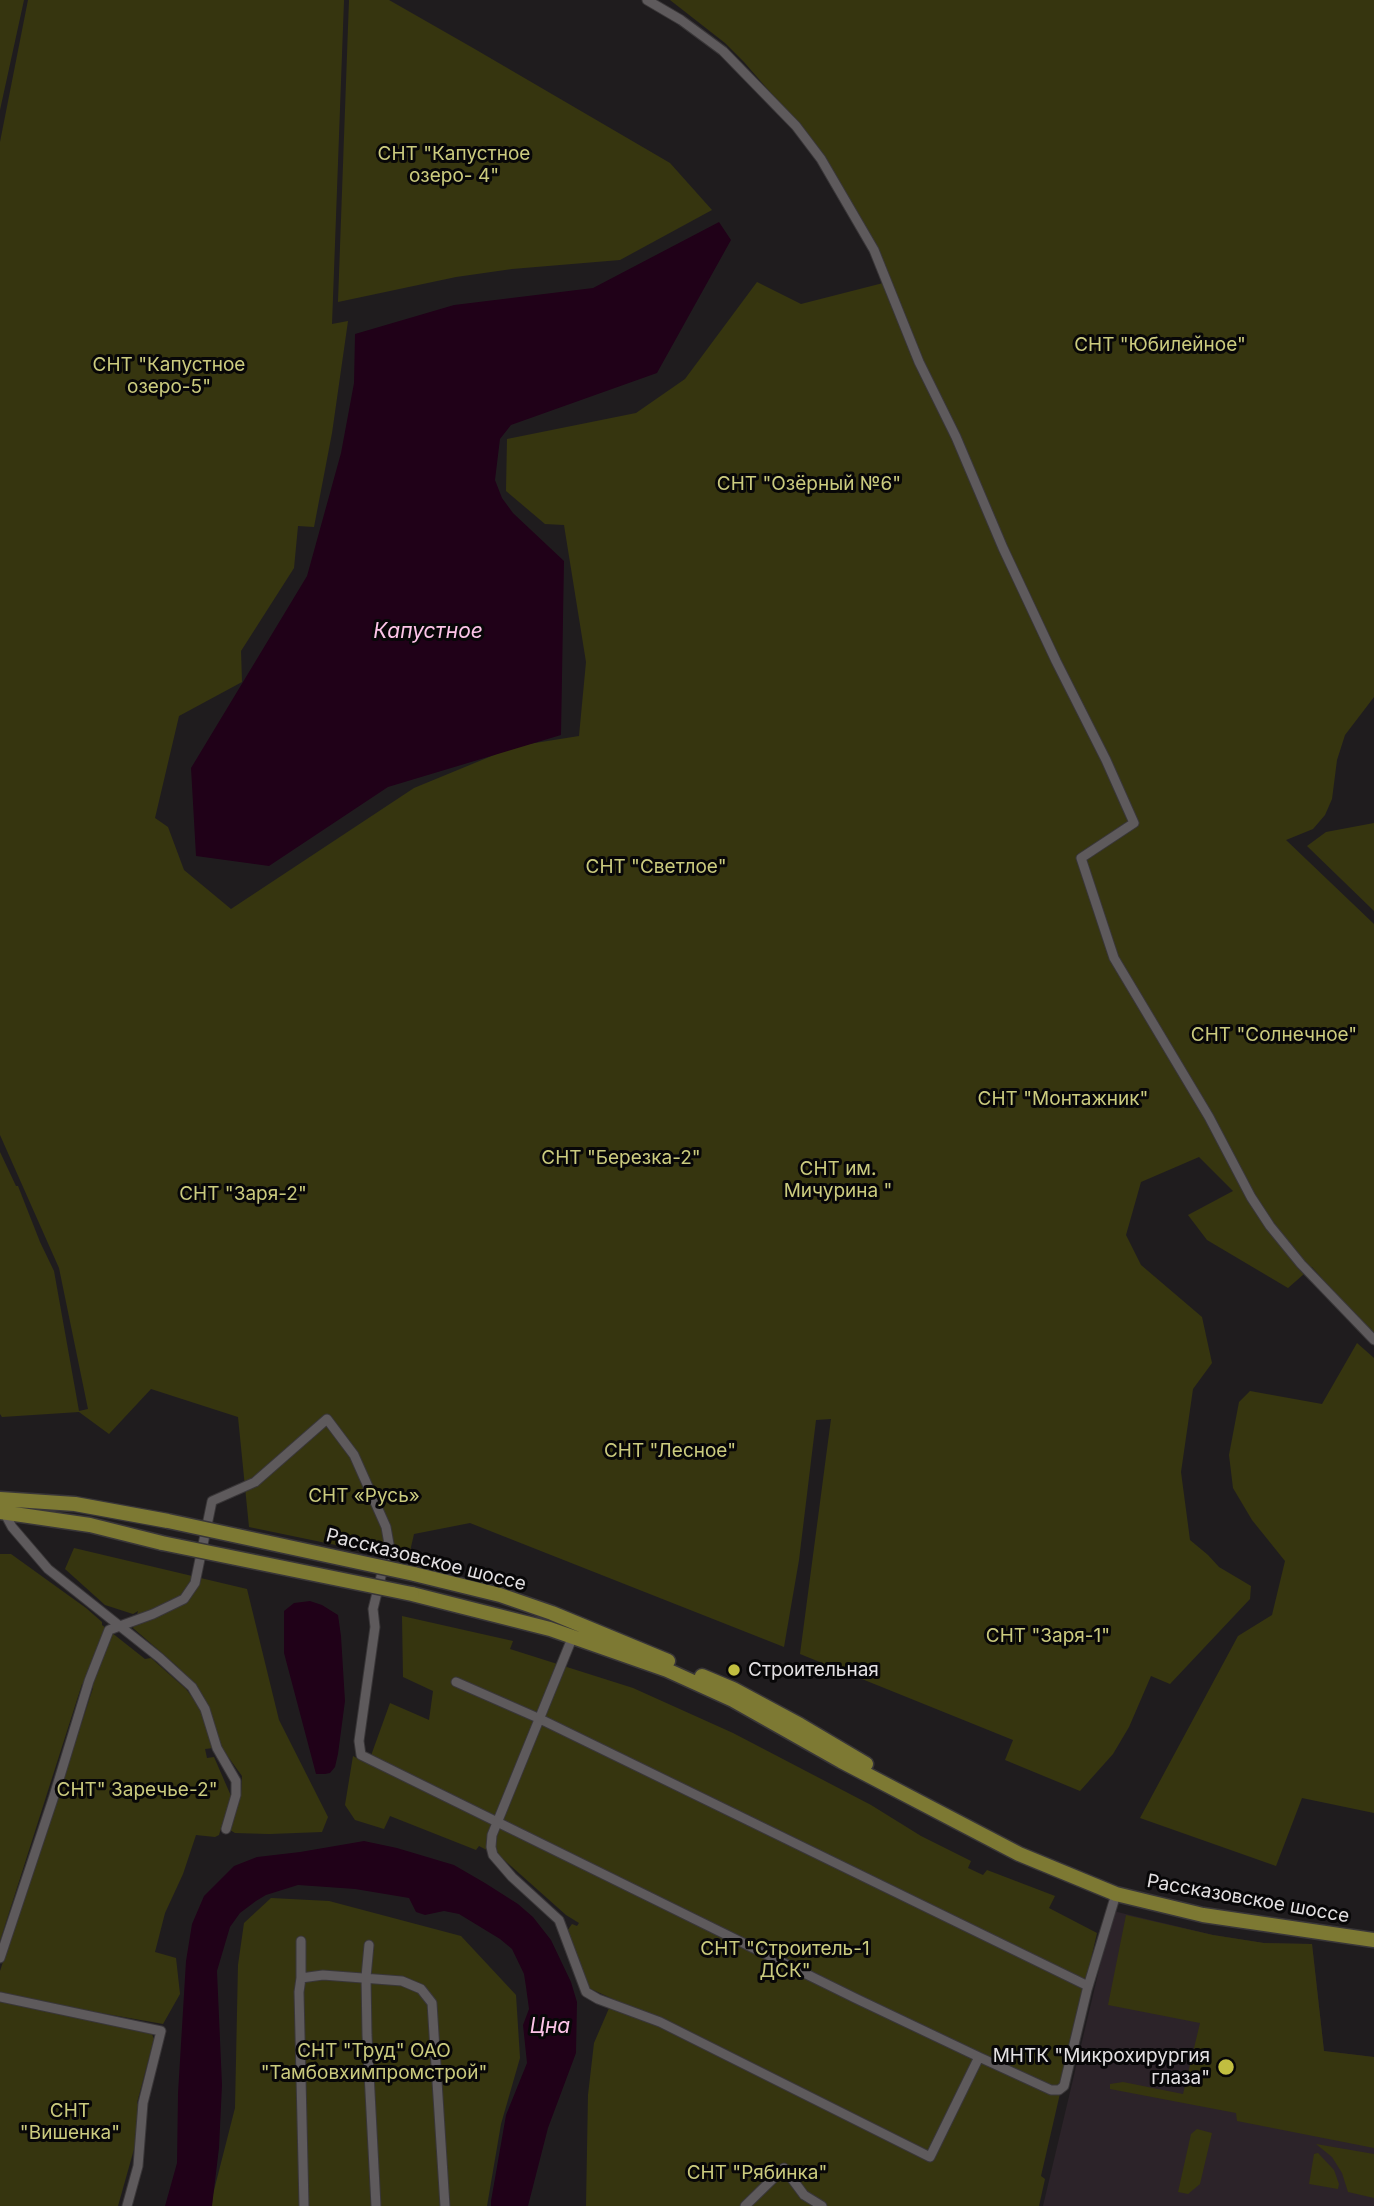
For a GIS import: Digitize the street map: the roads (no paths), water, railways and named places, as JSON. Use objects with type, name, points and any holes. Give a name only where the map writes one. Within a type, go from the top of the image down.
[{"type":"main road","name":"Рассказовское шоссе","points":[[1,1508],[75,1504],[168,1521],[500,1595],[552,1613],[733,1689],[848,1753],[962,1825]]},
{"type":"main road","name":"Рассказовское шоссе","points":[[1,1508],[412,1594],[573,1636],[667,1670],[733,1700],[1029,1859],[1116,1894],[1203,1915],[1374,1940]]},
{"type":"street","points":[[647,0],[681,20],[723,51],[796,126],[821,159],[874,250],[919,362],[956,437],[1003,548],[1134,823],[1081,858],[1114,958],[1209,1117],[1257,1207],[1301,1264],[1374,1340]]},
{"type":"street","points":[[0,1958],[89,1681],[109,1630],[184,1599],[195,1583],[212,1501],[255,1482],[327,1419],[354,1455],[386,1527],[389,1544],[373,1609],[375,1627],[359,1741],[361,1755],[498,1824],[1051,2090],[1062,2089],[1066,2083],[1088,1986],[1116,1894]]},
{"type":"street","points":[[1,1508],[12,1527],[48,1569],[183,1678],[202,1702],[217,1748],[234,1775],[238,1787],[226,1829]]},
{"type":"street","points":[[573,1636],[538,1718],[491,1842],[493,1855],[512,1877],[559,1920],[583,1988],[598,2000],[660,2022],[930,2157],[979,2057]]},
{"type":"street","points":[[456,1682],[538,1718],[1088,1986]]},
{"type":"street","points":[[301,1941],[299,1992],[304,2206]]},
{"type":"street","points":[[369,1945],[366,1977],[376,2206]]},
{"type":"street","points":[[301,1978],[323,1975],[402,1981],[425,1993],[432,2003],[445,2206]]},
{"type":"street","points":[[0,1997],[161,2031],[142,2103],[138,2166],[127,2206]]},
{"type":"street","points":[[745,2206],[784,2168],[804,2195],[822,2206]]},
{"type":"water","name":"Капустное","points":[[719,222],[731,240],[657,373],[511,425],[500,439],[495,480],[502,498],[513,513],[564,561],[561,735],[388,787],[269,866],[196,856],[191,768],[307,576],[341,453],[354,383],[355,334],[454,305],[593,288]]},
{"type":"water","points":[[310,1601],[338,1615],[341,1636],[345,1701],[335,1767],[325,1774],[316,1774],[284,1653],[284,1611],[294,1603]]},
{"type":"water","name":"Цна","points":[[364,1841],[454,1865],[518,1904],[533,1917],[551,1940],[571,1982],[577,2002],[576,2053],[548,2128],[528,2206],[491,2206],[506,2115],[527,2063],[523,2025],[529,2009],[524,1974],[512,1949],[459,1914],[444,1911],[425,1915],[416,1912],[409,1898],[355,1889],[298,1885],[256,1901],[240,1913],[230,1927],[217,1971],[222,2085],[219,2148],[212,2206],[165,2206],[177,2163],[178,2093],[186,1961],[192,1924],[204,1896],[234,1866],[257,1857]]},
{"type":"place","name":"Строительная","points":[[734,1670]]},
{"type":"place","name":"МНТК \"Микрохирургия глаза\"","points":[[1226,2067]]},
{"type":"park label","name":"СНТ \"Капустное озеро- 4\"","points":[[454,165]]},
{"type":"park label","name":"СНТ \"Юбилейное\"","points":[[1160,345]]},
{"type":"park label","name":"СНТ \"Капустное озеро-5\"","points":[[169,376]]},
{"type":"park label","name":"СНТ \"Озёрный №6\"","points":[[809,484]]},
{"type":"park label","name":"СНТ \"Светлое\"","points":[[656,867]]},
{"type":"park label","name":"СНТ \"Солнечное\"","points":[[1274,1035]]},
{"type":"park label","name":"СНТ \"Монтажник\"","points":[[1063,1099]]},
{"type":"park label","name":"СНТ \"Березка-2\"","points":[[621,1158]]},
{"type":"park label","name":"СНТ им. Мичурина \"","points":[[838,1180]]},
{"type":"park label","name":"СНТ \"Заря-2\"","points":[[243,1194]]},
{"type":"park label","name":"СНТ \"Лесное\"","points":[[670,1451]]},
{"type":"park label","name":"СНТ «Русь»","points":[[364,1496]]},
{"type":"park label","name":"СНТ \"Заря-1\"","points":[[1048,1636]]},
{"type":"park label","name":"СНТ\" Заречье-2\"","points":[[137,1790]]},
{"type":"park label","name":"СНТ \"Строитель-1 ДСК\"","points":[[785,1960]]},
{"type":"park label","name":"СНТ \"Труд\" ОАО \"Тамбовхимпромстрой\"","points":[[374,2062]]},
{"type":"park label","name":"СНТ \"Вишенка\"","points":[[70,2122]]},
{"type":"park label","name":"СНТ \"Рябинка\"","points":[[757,2173]]}]
